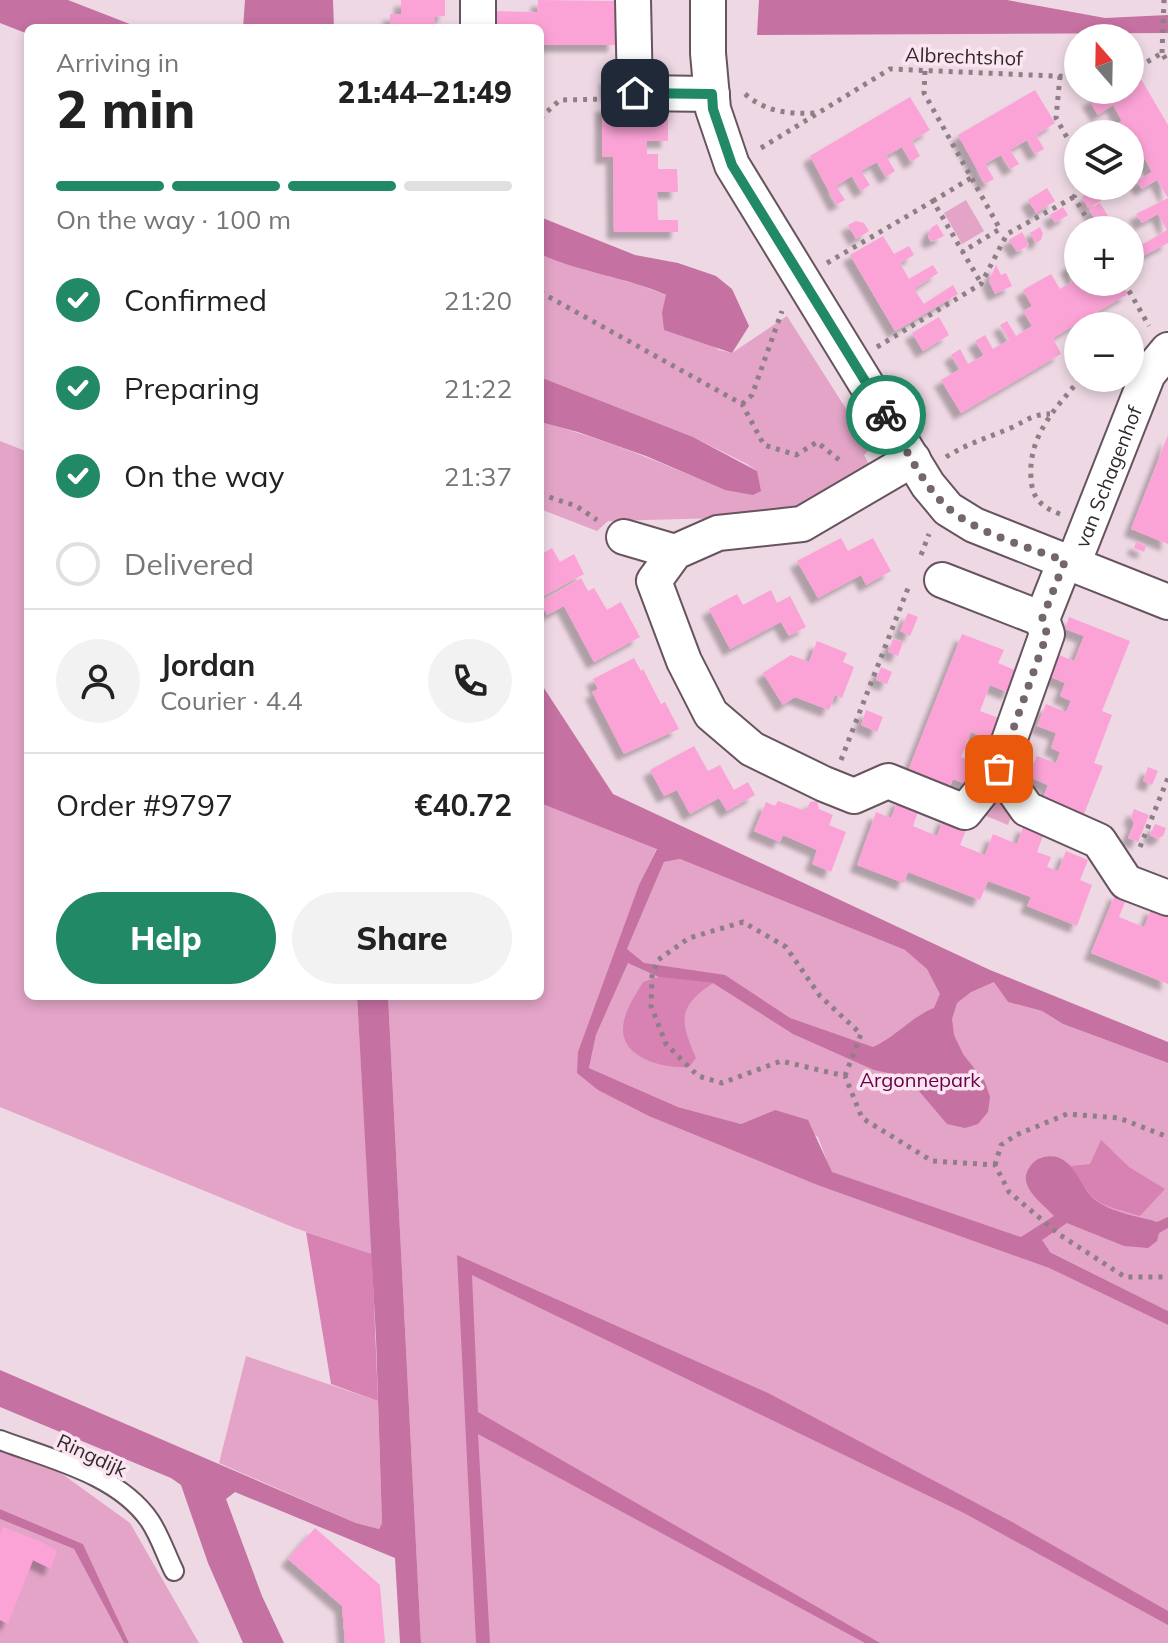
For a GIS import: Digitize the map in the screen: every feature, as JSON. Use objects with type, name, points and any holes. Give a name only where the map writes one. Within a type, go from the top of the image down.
[{"type":"street","points":[[478,0],[478,24]]},
{"type":"street","points":[[633,0],[635,93],[727,92]]},
{"type":"street","points":[[708,0],[727,92]]},
{"type":"street","points":[[727,92],[713,109],[732,165],[942,502],[974,525],[1168,602]]},
{"type":"street","name":"van Schagenhof","points":[[830,787],[854,796],[888,781],[965,812],[999,769],[1047,634],[1042,619],[1088,526],[1148,374],[1166,351]]},
{"type":"street","points":[[830,787],[752,749],[711,714],[684,661],[654,581],[675,552],[718,533],[802,524],[866,486],[917,466]]},
{"type":"street","points":[[624,537],[675,552]]},
{"type":"street","points":[[925,570],[1042,619]]},
{"type":"street","points":[[999,769],[1027,809],[1099,841],[1126,882],[1168,898]]},
{"type":"lane","name":"Ringdijk","points":[[0,1440],[83,1472],[124,1493],[150,1520],[174,1571]]},
{"type":"path","points":[[1164,0],[1162,53],[1168,63]]},
{"type":"path","points":[[1144,64],[1162,53]]},
{"type":"path","name":"Albrechtshof","points":[[732,165],[890,69],[1064,76]]},
{"type":"path","points":[[925,71],[924,93],[1000,229],[1007,234]]},
{"type":"path","points":[[1060,76],[1056,118],[1064,132]]},
{"type":"path","points":[[727,92],[768,110],[792,114],[819,113]]},
{"type":"path","points":[[544,114],[560,100],[622,98],[635,93]]},
{"type":"path","points":[[742,404],[752,395],[783,309],[806,286],[971,178]]},
{"type":"path","points":[[853,362],[981,284],[1007,234],[1069,200]]},
{"type":"path","points":[[933,201],[981,284]]},
{"type":"path","points":[[962,252],[1000,229]]},
{"type":"path","points":[[544,294],[742,404],[764,445],[796,455],[817,442],[857,474],[866,486]]},
{"type":"path","points":[[1133,296],[1166,351]]},
{"type":"path","points":[[1069,392],[1038,435],[1031,453],[1032,487],[1038,502],[1045,509],[1088,526]]},
{"type":"path","points":[[917,466],[966,443],[1015,426],[1034,414],[1051,414]]},
{"type":"path","points":[[544,495],[576,506],[624,537]]},
{"type":"path","points":[[830,787],[925,570],[942,502]]},
{"type":"path","points":[[1126,882],[1168,778]]},
{"type":"path","points":[[845,1076],[781,1061],[722,1083],[698,1076],[666,1044],[651,1006],[652,976],[658,960],[689,938],[743,922],[786,947],[820,996],[861,1034],[845,1076],[862,1118],[932,1161],[995,1165]]},
{"type":"path","points":[[1168,1137],[1119,1118],[1067,1114],[1016,1135],[1001,1145],[995,1165],[1009,1192],[1060,1235],[1125,1277],[1168,1277]]},
{"type":"green space","points":[[966,200],[984,231],[962,244],[944,213]]},
{"type":"green space","points":[[544,256],[667,296],[662,312],[719,350],[732,353],[787,316],[871,448],[864,455],[871,468],[800,511],[722,518],[608,521],[597,531],[544,511],[544,423],[657,461],[725,490],[757,471],[693,437],[544,379]]},
{"type":"green space","points":[[0,441],[24,450],[24,1000],[357,1000],[372,1254],[295,1228],[0,1107]]},
{"type":"green space","points":[[1007,788],[1015,806],[1008,825],[984,815],[991,798]]},
{"type":"green space","points":[[544,805],[657,848],[639,886],[578,1073],[820,1186],[1049,1268],[1168,1325],[1168,1643],[421,1643],[388,1000],[544,1000]]},
{"type":"green space","name":"Argonnepark","points":[[680,859],[905,950],[995,982],[1008,1002],[1042,1011],[1063,1024],[1168,1063],[1168,1311],[1021,1237],[831,1172],[818,1137],[775,1110],[741,1124],[678,1107],[589,1068],[596,1035],[628,963],[627,949],[664,862]]},
{"type":"green space","points":[[246,1356],[378,1401],[382,1523],[379,1529],[356,1523],[219,1463]]},
{"type":"green space","points":[[0,1448],[38,1461],[65,1476],[130,1523],[199,1643],[129,1643],[83,1544],[0,1509]]},
{"type":"green space","points":[[0,1519],[74,1549],[124,1643],[0,1643]]},
{"type":"shaded area","points":[[0,0],[68,0],[130,24],[24,24],[24,32],[0,23]]},
{"type":"shaded area","points":[[245,0],[333,0],[334,24],[243,24]]},
{"type":"shaded area","points":[[759,0],[1007,0],[1105,18],[1168,15],[1168,33],[1144,33],[1144,24],[1064,24],[1064,34],[757,35]]},
{"type":"shaded area","points":[[544,219],[635,255],[678,263],[716,276],[732,289],[749,326],[732,353],[664,330],[662,312],[666,295],[544,256]]},
{"type":"shaded area","points":[[544,379],[693,437],[757,471],[761,491],[753,495],[725,490],[646,456],[544,423]]},
{"type":"shaded area","points":[[544,688],[613,794],[990,970],[1168,1042],[1168,1063],[1063,1024],[1042,1011],[1008,1002],[994,982],[971,992],[957,1003],[952,1019],[954,1035],[963,1054],[985,1082],[990,1097],[988,1112],[978,1124],[965,1128],[947,1124],[907,1077],[874,1070],[793,1034],[713,983],[659,977],[628,963],[596,1035],[589,1068],[678,1107],[741,1124],[775,1110],[808,1120],[832,1172],[1021,1237],[1054,1216],[1030,1191],[1026,1177],[1028,1170],[1036,1160],[1045,1157],[1064,1160],[1092,1197],[1104,1206],[1157,1222],[1168,1217],[1168,1228],[1159,1233],[1157,1241],[1148,1248],[1124,1246],[1067,1223],[1042,1240],[1050,1252],[1168,1311],[1168,1325],[1049,1268],[820,1186],[649,1116],[598,1090],[577,1073],[578,1052],[639,885],[657,849],[544,805]],"holes":[[[680,859],[905,950],[927,969],[940,994],[934,1008],[873,1047],[790,1018],[725,975],[644,963],[627,949],[664,862]]]},
{"type":"shaded area","points":[[659,977],[713,983],[693,1000],[685,1016],[687,1034],[696,1058],[689,1067],[647,1060],[630,1048],[625,1040],[624,1023],[633,999],[643,982]]},
{"type":"shaded area","points":[[357,1000],[388,1000],[421,1643],[400,1643],[395,1558],[235,1492],[226,1499],[262,1596],[284,1643],[243,1643],[208,1563],[181,1485],[171,1478],[0,1407],[0,1370],[356,1523],[379,1529],[382,1523],[376,1338]]},
{"type":"shaded area","points":[[1101,1140],[1129,1167],[1165,1189],[1140,1216],[1098,1201],[1071,1166],[1090,1164]]},
{"type":"shaded area","points":[[306,1232],[372,1254],[378,1401],[331,1384]]},
{"type":"shaded area","points":[[457,1255],[768,1393],[1014,1523],[1168,1611],[1168,1625],[964,1513],[472,1275],[478,1412],[880,1643],[865,1643],[478,1434],[490,1643],[476,1643]]},
{"type":"shaded area","points":[[0,1509],[83,1544],[129,1643],[124,1643],[74,1549],[0,1519]]},
{"type":"building","points":[[401,0],[445,0],[445,16],[435,17],[435,24],[390,24],[390,14],[401,14]]},
{"type":"building","points":[[538,0],[615,1],[615,45],[544,45],[544,24],[488,24],[488,11],[537,12]]},
{"type":"building","points":[[607,77],[623,77],[623,94],[607,94]]},
{"type":"building","points":[[1144,84],[1168,125],[1168,198],[1157,180],[1144,188],[1144,176],[1152,172],[1144,158],[1144,120],[1121,120],[1113,105],[1098,115],[1091,104],[1144,104]]},
{"type":"building","points":[[1035,90],[1055,123],[1036,135],[1044,149],[1035,154],[1027,140],[1010,150],[1019,164],[1010,169],[1001,155],[985,164],[994,179],[985,184],[958,135]]},
{"type":"building","points":[[910,97],[930,130],[912,141],[920,156],[911,162],[902,147],[886,156],[895,171],[886,177],[877,162],[861,171],[870,185],[861,191],[852,176],[836,186],[845,200],[836,205],[810,156]]},
{"type":"building","points":[[646,104],[646,118],[668,118],[668,141],[647,141],[647,154],[658,154],[658,169],[677,169],[678,192],[657,192],[658,220],[678,220],[678,232],[614,232],[613,157],[602,157],[602,105]]},
{"type":"building","points":[[1047,188],[1055,201],[1036,213],[1028,200]]},
{"type":"building","points":[[1168,198],[1168,243],[1144,256],[1144,244],[1167,230],[1158,214],[1144,222],[1144,216],[1136,214]]},
{"type":"building","points":[[1084,200],[1100,200],[1101,201],[1088,208]]},
{"type":"building","points":[[1100,203],[1108,216],[1093,216],[1089,209]]},
{"type":"building","points":[[1063,207],[1068,215],[1055,223],[1050,215]]},
{"type":"building","points":[[856,221],[864,223],[869,231],[856,239],[848,225]]},
{"type":"building","points":[[937,224],[944,236],[931,242],[928,237],[931,228]]},
{"type":"building","points":[[1040,227],[1043,233],[1036,243],[1030,233]]},
{"type":"building","points":[[1022,232],[1029,245],[1017,252],[1009,240]]},
{"type":"building","points":[[883,236],[894,254],[909,246],[914,255],[900,263],[909,279],[933,265],[938,273],[914,289],[924,304],[953,285],[958,294],[895,331],[850,255]]},
{"type":"building","points":[[996,265],[1001,275],[1006,273],[1012,286],[995,294],[989,281]]},
{"type":"building","points":[[1051,274],[1060,289],[1064,287],[1064,296],[1125,296],[1097,312],[1064,312],[1064,332],[1053,338],[1061,354],[961,413],[941,380],[960,369],[951,355],[960,349],[968,364],[984,355],[975,341],[985,335],[993,349],[1009,340],[1000,325],[1007,321],[1016,336],[1032,326],[1023,311],[1032,306],[1023,290]]},
{"type":"building","points":[[939,317],[949,335],[923,351],[912,333]]},
{"type":"building","points":[[1168,435],[1168,544],[1131,529]]},
{"type":"building","points":[[841,538],[848,551],[873,538],[891,571],[866,585],[861,575],[818,598],[797,561]]},
{"type":"building","points":[[1136,542],[1146,546],[1144,552],[1134,548]]},
{"type":"building","points":[[552,548],[560,562],[574,554],[584,574],[544,596],[544,553]]},
{"type":"building","points":[[581,578],[588,591],[594,588],[607,610],[621,602],[640,637],[594,662],[564,606],[547,615],[544,600]]},
{"type":"building","points":[[771,590],[777,603],[790,596],[806,627],[789,636],[781,622],[730,649],[709,609],[737,594],[743,605]]},
{"type":"building","points":[[908,613],[918,617],[910,636],[900,631]]},
{"type":"building","points":[[1069,617],[1130,641],[1102,711],[1112,715],[1094,763],[1103,766],[1084,814],[1043,798],[1048,785],[1029,777],[1037,756],[1056,763],[1060,752],[1051,748],[1056,733],[1037,726],[1046,704],[1066,712],[1071,701],[1060,696],[1065,683],[1046,675],[1054,653],[1074,661],[1084,636],[1065,629]]},
{"type":"building","points":[[962,634],[1004,650],[998,663],[1017,671],[1009,693],[990,685],[980,711],[999,718],[990,740],[971,732],[961,757],[980,765],[972,787],[953,779],[948,792],[906,776]]},
{"type":"building","points":[[893,639],[903,642],[898,656],[888,652]]},
{"type":"building","points":[[817,641],[847,653],[843,662],[854,667],[842,698],[835,695],[829,710],[795,697],[783,705],[763,673],[791,655],[809,662]]},
{"type":"building","points":[[634,658],[661,704],[665,702],[679,729],[624,754],[592,692],[598,689],[593,679]]},
{"type":"building","points":[[881,667],[892,672],[887,684],[876,680]]},
{"type":"building","points":[[866,710],[883,717],[877,732],[861,725]]},
{"type":"building","points":[[694,746],[708,771],[720,765],[734,790],[748,782],[755,795],[727,811],[719,798],[690,814],[677,790],[664,796],[650,770]]},
{"type":"building","points":[[1148,767],[1158,771],[1152,785],[1143,781]]},
{"type":"building","points":[[899,798],[920,806],[913,826],[937,836],[945,816],[968,825],[960,845],[985,855],[993,834],[1017,844],[1024,825],[1044,833],[1037,852],[1051,857],[1047,867],[1058,871],[1066,851],[1088,860],[1080,880],[1092,885],[1077,926],[1027,906],[1031,897],[988,881],[980,900],[908,872],[904,883],[857,865],[876,812],[891,818]]},
{"type":"building","points":[[778,801],[806,811],[810,802],[817,801],[819,809],[833,815],[829,825],[846,832],[831,872],[812,864],[817,850],[783,835],[780,842],[754,831],[766,802],[775,806]]},
{"type":"building","points":[[1134,809],[1149,815],[1138,842],[1128,838],[1134,823],[1131,817]]},
{"type":"building","points":[[1155,824],[1166,828],[1163,836],[1157,839],[1150,835]]},
{"type":"building","points":[[1116,892],[1127,897],[1119,917],[1144,927],[1152,907],[1168,913],[1168,984],[1091,953]]},
{"type":"building","points":[[3,1527],[57,1551],[51,1569],[33,1560],[8,1624],[0,1620],[0,1534]]},
{"type":"building","points":[[315,1528],[380,1585],[385,1643],[345,1643],[342,1606],[288,1559]]},
{"type":"way so far","points":[[886,415],[928,485],[948,509],[974,525],[1065,561],[1042,619],[1047,634],[999,769]]},
{"type":"route","points":[[635,93],[712,94],[713,109],[732,165],[886,415]]}]
